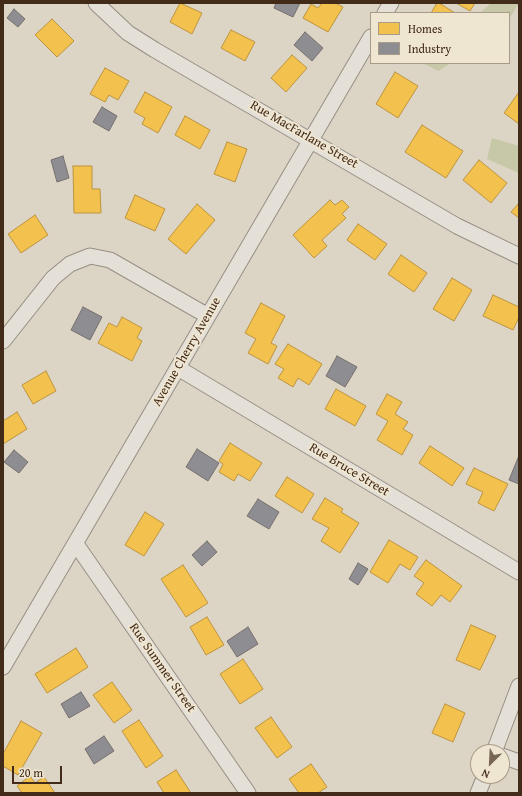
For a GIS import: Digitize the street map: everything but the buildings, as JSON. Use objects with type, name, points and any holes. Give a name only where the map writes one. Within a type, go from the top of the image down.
[{"type":"street","name":"Rue MacFarlane Street","points":[[96,3],[133,36],[458,226],[519,256]]},
{"type":"street","points":[[386,12],[391,3]]},
{"type":"street","name":"Avenue Cherry Avenue","points":[[3,667],[370,39]]},
{"type":"street","points":[[3,341],[53,278],[70,264],[90,256],[110,260],[208,316]]},
{"type":"street","name":"Rue Bruce Street","points":[[178,368],[519,572]]},
{"type":"street","name":"Rue Summer Street","points":[[76,544],[248,793]]},
{"type":"street","points":[[497,744],[519,686]]},
{"type":"green space","points":[[491,3],[519,3],[510,17],[510,12],[481,12]]},
{"type":"green space","points":[[425,64],[449,64],[438,71]]},
{"type":"green space","points":[[492,138],[519,146],[519,173],[487,159]]}]
